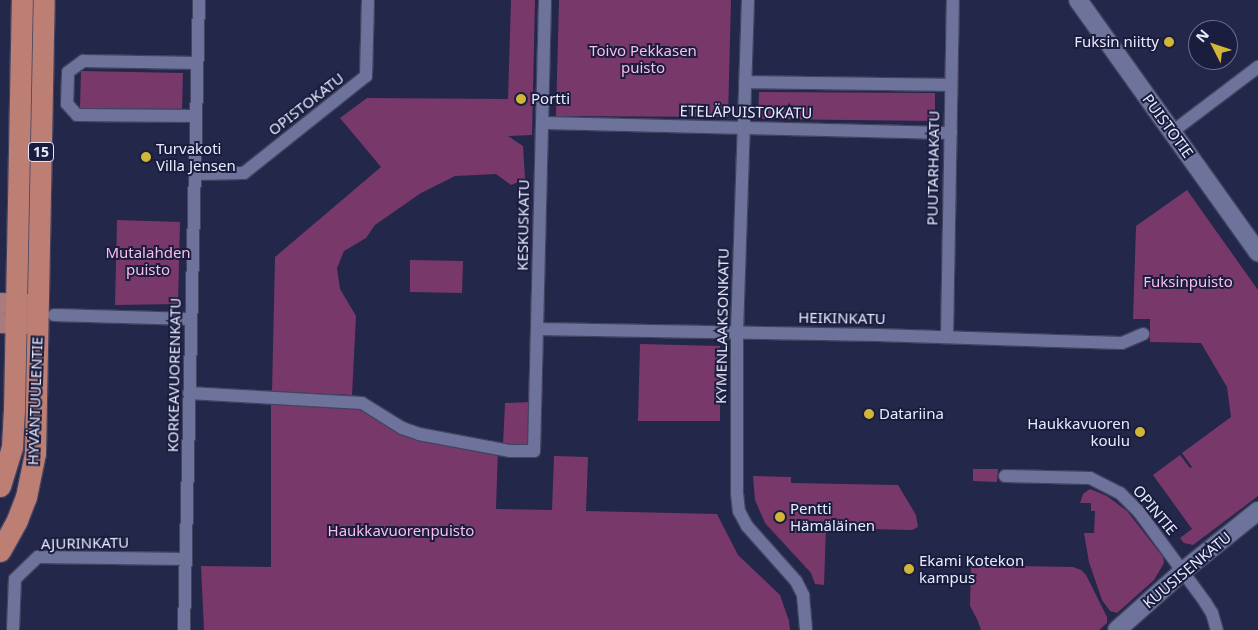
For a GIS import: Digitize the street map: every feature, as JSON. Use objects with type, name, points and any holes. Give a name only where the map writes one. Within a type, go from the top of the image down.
[{"type":"highway","name":"15","points":[[8,313],[22,0]]},
{"type":"highway","name":"15","points":[[43,315],[44,0]]},
{"type":"highway","name":"HYVÄNTUULENTIE","points":[[0,486],[12,447],[8,313]]},
{"type":"highway","name":"HYVÄNTUULENTIE","points":[[0,551],[17,520],[26,498],[35,453],[43,315]]},
{"type":"main road","name":"PUISTOTIE","points":[[1078,0],[1258,252]]},
{"type":"main road","points":[[8,313],[43,315]]},
{"type":"main road","name":"KUUSISENKATU","points":[[1117,630],[1183,571],[1258,511]]},
{"type":"street","name":"KORKEAVUORENKATU","points":[[184,630],[199,0]]},
{"type":"street","name":"OPISTOKATU","points":[[195,174],[244,173],[366,76],[368,0]]},
{"type":"street","name":"KESKUSKATU","points":[[190,393],[362,403],[402,428],[419,434],[510,450],[534,451],[545,0]]},
{"type":"street","name":"KYMENLAAKSONKATU","points":[[748,0],[737,333],[736,468],[739,511],[746,526],[796,581],[804,595],[806,630]]},
{"type":"street","name":"PUUTARHAKATU","points":[[947,337],[953,0]]},
{"type":"street","points":[[196,116],[77,116],[67,104],[68,72],[83,61],[197,63]]},
{"type":"street","points":[[1172,132],[1258,67]]},
{"type":"street","name":"ETELÄPUISTOKATU","points":[[745,82],[950,85]]},
{"type":"street","name":"ETELÄPUISTOKATU","points":[[542,124],[950,133]]},
{"type":"street","points":[[43,315],[191,319]]},
{"type":"street","name":"HEIKINKATU","points":[[538,329],[947,337],[1122,343],[1143,334]]},
{"type":"street","name":"OPINTIE","points":[[1005,476],[1090,478],[1109,486],[1134,506],[1183,571],[1212,613],[1217,630]]},
{"type":"street","name":"AJURINKATU","points":[[13,630],[15,579],[38,557],[186,559]]},
{"type":"green space","points":[[511,0],[535,0],[532,135],[508,136],[523,146],[525,179],[511,185],[496,174],[455,176],[421,193],[375,225],[366,238],[344,251],[337,268],[340,289],[356,316],[352,395],[272,392],[275,257],[381,167],[340,118],[367,98],[508,99]]},
{"type":"green space","name":"Toivo Pekkasen puisto","points":[[559,0],[731,0],[728,117],[556,116]]},
{"type":"green space","points":[[81,71],[183,73],[182,110],[80,108]]},
{"type":"green space","points":[[759,92],[935,93],[935,121],[758,119]]},
{"type":"green space","name":"Fuksinpuisto","points":[[1187,190],[1258,290],[1258,496],[1193,545],[1184,543],[1180,538],[1192,529],[1153,475],[1180,455],[1190,468],[1192,467],[1182,453],[1231,417],[1227,387],[1201,343],[1150,342],[1150,319],[1133,319],[1136,226]]},
{"type":"green space","name":"Mutalahden puisto","points":[[117,220],[180,222],[178,304],[115,305]]},
{"type":"green space","points":[[410,260],[463,261],[462,293],[410,292]]},
{"type":"green space","points":[[640,344],[720,346],[720,421],[638,421]]},
{"type":"green space","name":"Haukkavuorenpuisto","points":[[271,398],[362,403],[419,434],[498,448],[496,509],[552,510],[554,456],[588,457],[586,511],[717,514],[738,555],[780,595],[789,621],[790,630],[204,630],[201,566],[271,567]]},
{"type":"green space","points":[[530,402],[530,445],[503,445],[505,403]]},
{"type":"green space","points":[[973,469],[998,469],[997,482],[973,481]]},
{"type":"green space","points":[[753,476],[791,477],[791,483],[898,485],[916,515],[918,527],[912,530],[826,528],[824,585],[815,584],[811,573],[765,523],[755,500]]},
{"type":"green space","points":[[1090,489],[1107,496],[1127,511],[1163,557],[1164,563],[1154,580],[1117,613],[1110,611],[1102,600],[1089,562],[1084,533],[1094,533],[1095,511],[1091,511],[1091,503],[1080,503],[1083,494]]},
{"type":"green space","points":[[971,565],[1073,567],[1081,570],[1086,575],[1107,617],[1107,623],[1099,630],[981,630],[970,606]]},
{"type":"place","name":"Fuksin niitty","points":[[1169,42]]},
{"type":"place","name":"Portti","points":[[521,99]]},
{"type":"place","name":"Turvakoti Villa Jensen","points":[[146,157]]},
{"type":"place","name":"Datariina","points":[[869,414]]},
{"type":"place","name":"Haukkavuoren koulu","points":[[1140,432]]},
{"type":"place","name":"Pentti Hämäläinen","points":[[780,517]]},
{"type":"place","name":"Ekami Kotekon kampus","points":[[909,569]]}]
